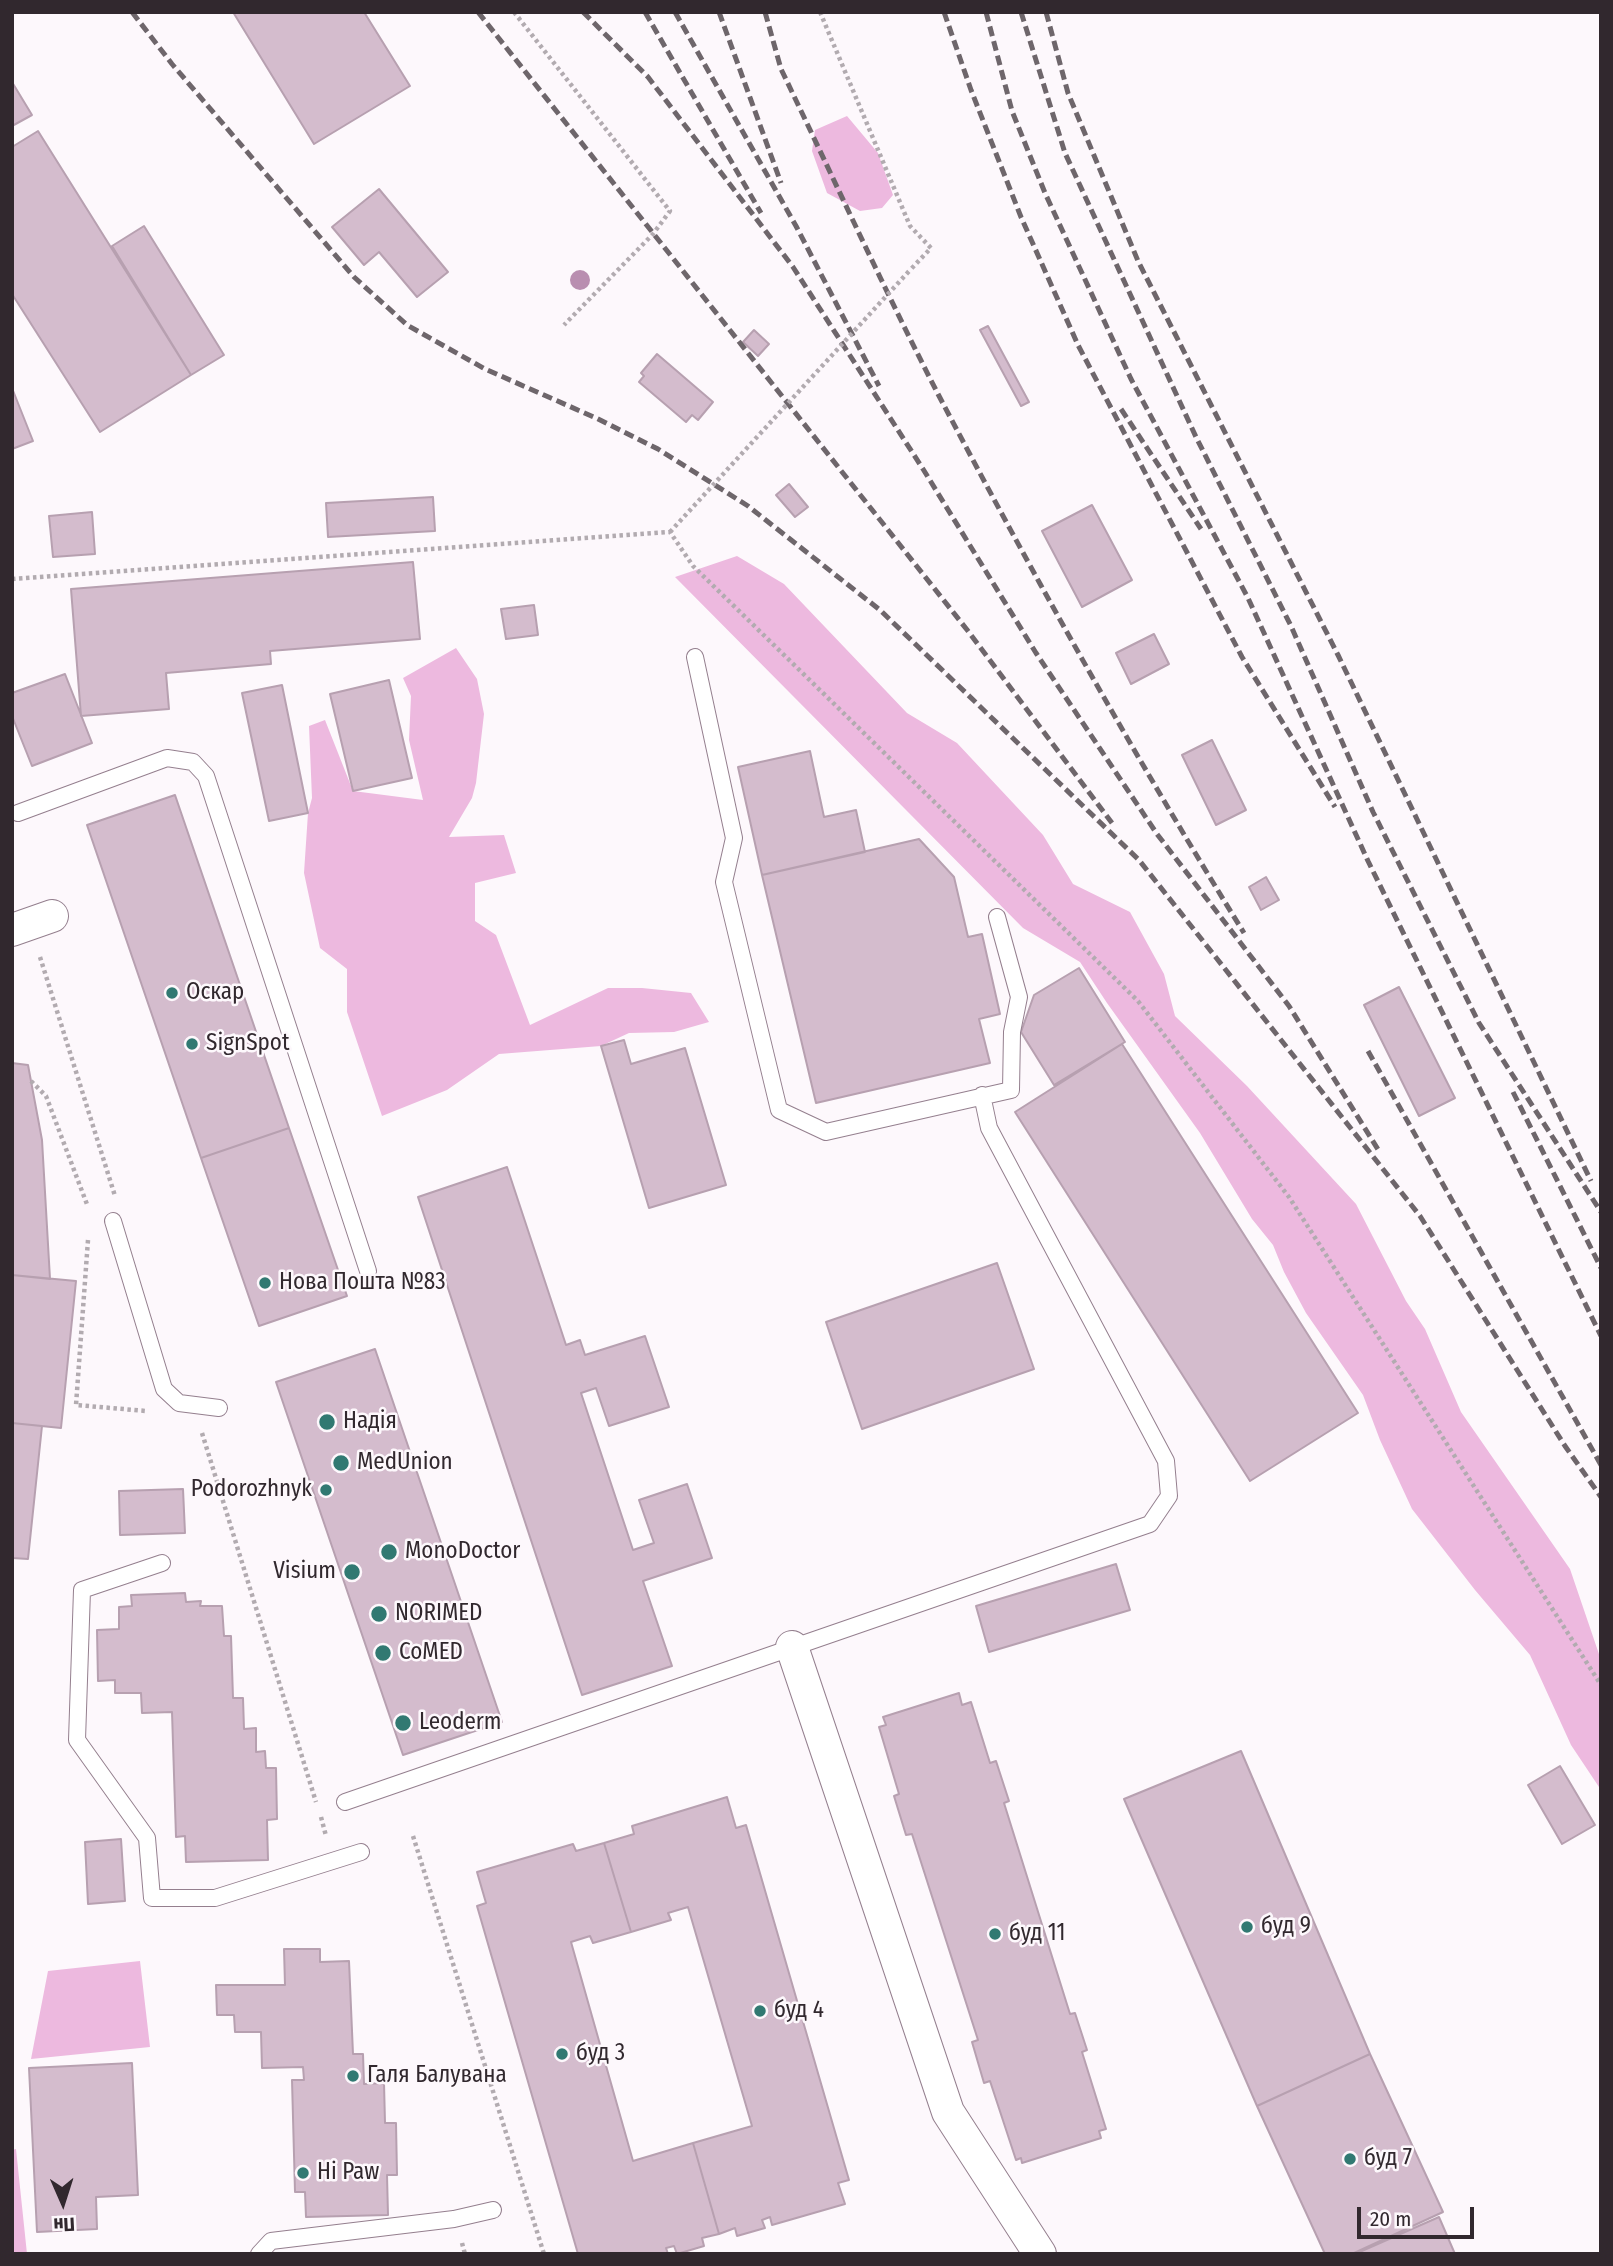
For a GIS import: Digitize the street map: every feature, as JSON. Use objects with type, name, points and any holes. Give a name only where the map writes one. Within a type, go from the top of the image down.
[{"type":"street","points":[[12,930],[52,916]]},
{"type":"street","points":[[792,1647],[948,2112],[1040,2254]]},
{"type":"lane","points":[[695,657],[734,838],[724,882],[779,1110],[826,1132],[1011,1090],[1012,1032],[1019,997],[997,917]]},
{"type":"lane","points":[[18,813],[167,758],[193,762],[206,776],[368,1271]]},
{"type":"lane","points":[[345,1802],[1150,1524],[1169,1496],[1166,1461],[989,1128],[982,1095]]},
{"type":"lane","points":[[113,1221],[164,1389],[179,1402],[219,1408]]},
{"type":"lane","points":[[162,1563],[82,1590],[76,1740],[147,1838],[152,1898],[215,1898],[361,1852]]},
{"type":"lane","points":[[259,2254],[271,2241],[454,2219],[493,2210]]},
{"type":"path","points":[[514,12],[670,211],[653,234],[564,325]]},
{"type":"path","points":[[12,579],[670,532],[931,248],[910,226],[820,12]]},
{"type":"path","points":[[670,532],[693,566],[1138,1001],[1289,1197],[1601,1685]]},
{"type":"path","points":[[38,949],[117,1203]]},
{"type":"path","points":[[31,1082],[46,1096],[90,1211]]},
{"type":"path","points":[[88,1239],[76,1405],[156,1412]]},
{"type":"path","points":[[201,1429],[334,1861]]},
{"type":"path","points":[[413,1836],[544,2254]]},
{"type":"shaded area","points":[[847,116],[878,153],[893,195],[882,208],[860,211],[827,193],[812,151],[815,130]]},
{"type":"shaded area","points":[[737,556],[784,584],[907,713],[957,743],[1043,835],[1073,884],[1130,912],[1164,974],[1175,1016],[1247,1086],[1356,1204],[1406,1301],[1425,1329],[1461,1412],[1570,1569],[1601,1660],[1601,1790],[1571,1745],[1530,1655],[1412,1509],[1380,1440],[1363,1395],[1306,1313],[1273,1245],[1252,1219],[1200,1133],[1080,962],[1023,928],[675,577]]},
{"type":"shaded area","points":[[456,648],[477,679],[484,714],[472,798],[449,837],[504,835],[516,873],[475,883],[475,921],[496,935],[530,1025],[608,988],[691,993],[709,1022],[674,1032],[629,1033],[601,1046],[499,1054],[447,1090],[382,1116],[347,1012],[347,969],[320,948],[304,873],[308,813],[312,798],[309,726],[325,720],[353,791],[423,800],[409,740],[411,696],[403,678]]},
{"type":"shaded area","points":[[140,1961],[150,2047],[31,2059],[48,1971]]},
{"type":"shaded area","points":[[16,2149],[27,2254],[12,2254],[12,2150]]},
{"type":"building","points":[[233,12],[364,12],[410,86],[314,144]]},
{"type":"building","points":[[12,82],[32,115],[12,126]]},
{"type":"building","points":[[38,131],[191,375],[100,432],[12,294],[12,147]]},
{"type":"building","points":[[379,189],[448,272],[417,297],[379,252],[364,265],[332,227]]},
{"type":"building","points":[[144,226],[224,355],[191,375],[112,246]]},
{"type":"building","points":[[988,326],[1029,402],[1021,406],[980,330]]},
{"type":"building","points":[[754,330],[769,344],[758,356],[743,342]]},
{"type":"building","points":[[657,354],[713,402],[698,420],[692,415],[686,422],[639,382],[644,376],[641,373]]},
{"type":"building","points":[[12,388],[33,441],[12,449]]},
{"type":"building","points":[[789,484],[808,507],[795,517],[776,495]]},
{"type":"building","points":[[433,497],[435,531],[328,537],[326,503]]},
{"type":"building","points":[[1092,505],[1132,580],[1082,607],[1042,531]]},
{"type":"building","points":[[92,512],[95,554],[53,557],[49,516]]},
{"type":"building","points":[[413,562],[420,639],[270,651],[271,664],[166,673],[169,709],[81,716],[71,589]]},
{"type":"building","points":[[534,605],[538,635],[506,639],[501,609]]},
{"type":"building","points":[[1154,634],[1169,664],[1131,684],[1116,653]]},
{"type":"building","points":[[65,674],[92,743],[32,766],[12,716],[12,693]]},
{"type":"building","points":[[389,680],[412,778],[353,791],[330,694]]},
{"type":"building","points":[[282,685],[308,813],[269,821],[242,693]]},
{"type":"building","points":[[1212,740],[1246,810],[1216,825],[1182,755]]},
{"type":"building","points":[[810,751],[824,817],[856,810],[865,852],[762,875],[738,767]]},
{"type":"building","points":[[175,795],[289,1128],[201,1158],[87,825]]},
{"type":"building","points":[[919,839],[954,877],[968,937],[982,934],[1000,1014],[979,1019],[990,1063],[816,1103],[762,875]]},
{"type":"building","points":[[1266,877],[1279,900],[1261,910],[1249,887]]},
{"type":"building","points":[[1079,968],[1125,1042],[1054,1085],[1021,1032],[1034,995]]},
{"type":"building","points":[[1399,987],[1455,1098],[1419,1116],[1364,1005]]},
{"type":"building","points":[[624,1040],[631,1064],[685,1048],[726,1185],[649,1208],[601,1046]]},
{"type":"building","points":[[1122,1044],[1358,1413],[1250,1481],[1015,1112]]},
{"type":"building","points":[[12,1063],[28,1065],[42,1140],[50,1279],[12,1275]]},
{"type":"building","points":[[289,1128],[347,1296],[259,1326],[201,1158]]},
{"type":"building","points":[[507,1167],[566,1345],[580,1340],[585,1355],[645,1336],[669,1407],[609,1426],[596,1388],[581,1393],[633,1550],[654,1543],[639,1500],[687,1484],[712,1558],[643,1581],[672,1666],[582,1695],[418,1197]]},
{"type":"building","points":[[997,1263],[1034,1369],[862,1429],[826,1322]]},
{"type":"building","points":[[12,1275],[76,1281],[61,1428],[12,1423]]},
{"type":"building","name":"MonoDoctor","points":[[375,1349],[502,1722],[403,1755],[276,1382]]},
{"type":"building","points":[[12,1423],[42,1426],[28,1559],[12,1558]]},
{"type":"building","points":[[183,1489],[185,1533],[120,1535],[119,1491]]},
{"type":"building","points":[[1116,1564],[1130,1610],[989,1652],[976,1606]]},
{"type":"building","points":[[185,1593],[186,1602],[201,1601],[200,1606],[222,1606],[224,1636],[231,1636],[233,1698],[243,1698],[244,1729],[256,1728],[256,1752],[265,1751],[266,1768],[276,1768],[277,1819],[267,1820],[268,1860],[186,1862],[185,1836],[176,1837],[172,1712],[142,1713],[141,1693],[115,1693],[115,1680],[98,1681],[97,1630],[119,1629],[119,1607],[132,1606],[131,1595]]},
{"type":"building","name":"буд 11","points":[[959,1693],[962,1705],[971,1702],[990,1763],[996,1761],[1009,1801],[1004,1803],[1070,2014],[1075,2013],[1087,2050],[1082,2052],[1106,2129],[1099,2131],[1101,2138],[1022,2163],[1021,2158],[1016,2160],[990,2081],[984,2083],[972,2042],[978,2040],[912,1834],[906,1835],[894,1796],[899,1794],[879,1727],[886,1725],[883,1717]]},
{"type":"building","name":"буд 9","points":[[1241,1751],[1370,2054],[1257,2106],[1124,1799]]},
{"type":"building","points":[[1560,1766],[1595,1825],[1562,1844],[1528,1785]]},
{"type":"building","name":"буд 4","points":[[727,1797],[736,1828],[746,1825],[849,2180],[838,2183],[845,2204],[772,2225],[770,2217],[762,2220],[765,2228],[737,2236],[735,2228],[719,2234],[693,2143],[752,2126],[688,1907],[668,1913],[671,1920],[631,1932],[604,1843],[634,1834],[632,1826]]},
{"type":"building","points":[[121,1839],[125,1901],[88,1904],[85,1842]]},
{"type":"building","name":"буд 3","points":[[604,1843],[631,1932],[593,1943],[590,1936],[571,1942],[633,2161],[693,2143],[719,2234],[702,2238],[704,2246],[677,2254],[674,2246],[666,2248],[668,2254],[578,2254],[477,1906],[486,1903],[477,1872],[573,1844],[576,1851]]},
{"type":"building","points":[[284,1949],[320,1949],[320,1962],[349,1961],[353,2054],[363,2054],[364,2084],[384,2083],[385,2123],[396,2123],[397,2175],[387,2175],[388,2215],[306,2217],[305,2192],[295,2192],[292,2080],[304,2080],[303,2067],[262,2068],[261,2032],[235,2032],[234,2015],[217,2015],[216,1985],[285,1985]]},
{"type":"building","name":"буд 7","points":[[1370,2054],[1443,2212],[1352,2254],[1325,2254],[1257,2106]]},
{"type":"building","points":[[132,2063],[138,2195],[96,2197],[97,2229],[37,2232],[29,2068]]},
{"type":"building","points":[[1439,2217],[1455,2254],[1355,2254]]},
{"type":"railway","points":[[132,12],[172,64],[354,277],[407,325],[485,369],[596,418],[658,449],[748,506],[880,610],[1139,860],[1420,1216],[1565,1446],[1601,1497]]},
{"type":"railway","points":[[478,12],[968,631],[1112,823]]},
{"type":"railway","points":[[583,12],[648,77],[793,267],[923,469],[1036,653],[1157,834],[1289,1006],[1379,1151]]},
{"type":"railway","points":[[645,12],[761,213]]},
{"type":"railway","points":[[675,12],[796,226],[879,386]]},
{"type":"railway","points":[[719,12],[781,183]]},
{"type":"railway","points":[[765,12],[781,69],[938,394],[1086,666],[1244,933]]},
{"type":"railway","points":[[944,12],[971,90],[1021,217],[1078,345],[1242,657],[1335,807]]},
{"type":"railway","points":[[986,12],[1012,111],[1045,193],[1131,379],[1248,598],[1368,861],[1601,1336]]},
{"type":"railway","points":[[1021,12],[1065,153],[1196,437],[1291,626],[1373,812],[1479,1023],[1601,1212]]},
{"type":"railway","points":[[1046,12],[1068,93],[1138,261],[1338,655],[1591,1181]]},
{"type":"railway","points":[[1121,409],[1201,529]]},
{"type":"railway","points":[[1368,1051],[1601,1465]]},
{"type":"railway","points":[[1513,1092],[1601,1268]]},
{"type":"place","name":"Оскар","points":[[172,993]]},
{"type":"place","name":"SignSpot","points":[[192,1044]]},
{"type":"place","name":"Нова Пошта №83","points":[[265,1283]]},
{"type":"place","name":"Надія","points":[[327,1422]]},
{"type":"place","name":"MedUnion","points":[[341,1463]]},
{"type":"place","name":"Podorozhnyk","points":[[326,1490]]},
{"type":"place","name":"MonoDoctor","points":[[389,1552]]},
{"type":"place","name":"Visium","points":[[352,1572]]},
{"type":"place","name":"NORIMED","points":[[379,1614]]},
{"type":"place","name":"CoMED","points":[[383,1653]]},
{"type":"place","name":"Leoderm","points":[[403,1723]]},
{"type":"place","name":"буд 9","points":[[1247,1927]]},
{"type":"place","name":"буд 11","points":[[995,1934]]},
{"type":"place","name":"буд 4","points":[[760,2011]]},
{"type":"place","name":"буд 3","points":[[562,2054]]},
{"type":"place","name":"Галя Балувана","points":[[353,2076]]},
{"type":"place","name":"буд 7","points":[[1350,2159]]},
{"type":"place","name":"Hi Paw","points":[[303,2173]]}]
